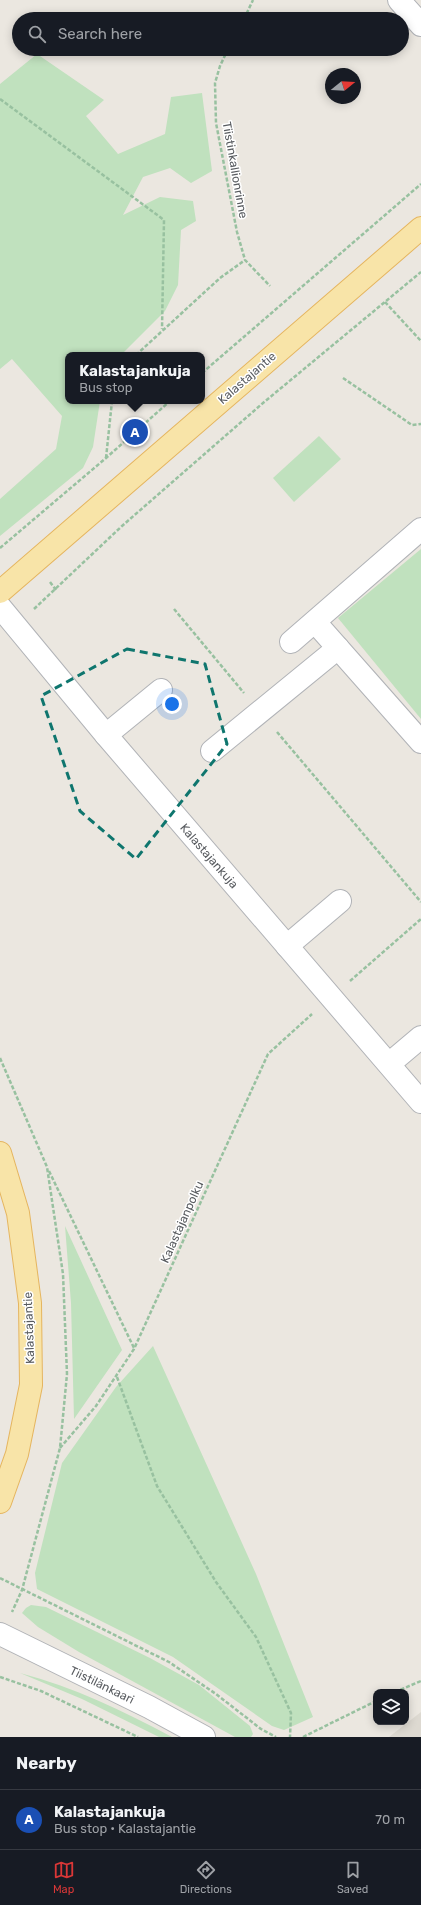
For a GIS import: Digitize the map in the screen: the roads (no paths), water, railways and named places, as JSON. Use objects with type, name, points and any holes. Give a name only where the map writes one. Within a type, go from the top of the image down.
[{"type":"main road","name":"Kalastajantie","points":[[0,592],[421,228]]},
{"type":"main road","name":"Kalastajantie","points":[[0,1152],[18,1212],[29,1296],[31,1385],[17,1454],[0,1502]]},
{"type":"street","points":[[399,0],[421,25]]},
{"type":"street","points":[[421,514],[415,518],[421,525]]},
{"type":"street","points":[[291,642],[421,529]]},
{"type":"street","name":"Kalastajankuja","points":[[0,607],[106,735],[421,1102]]},
{"type":"street","points":[[315,622],[421,742]]},
{"type":"street","points":[[212,751],[338,648]]},
{"type":"street","points":[[106,735],[161,690]]},
{"type":"street","points":[[287,946],[340,901]]},
{"type":"street","points":[[388,1064],[421,1037]]},
{"type":"street","name":"Tiistilänkaari","points":[[0,1634],[149,1707],[204,1737]]},
{"type":"place","name":"Kalastajankuja","points":[[135,432]]}]
